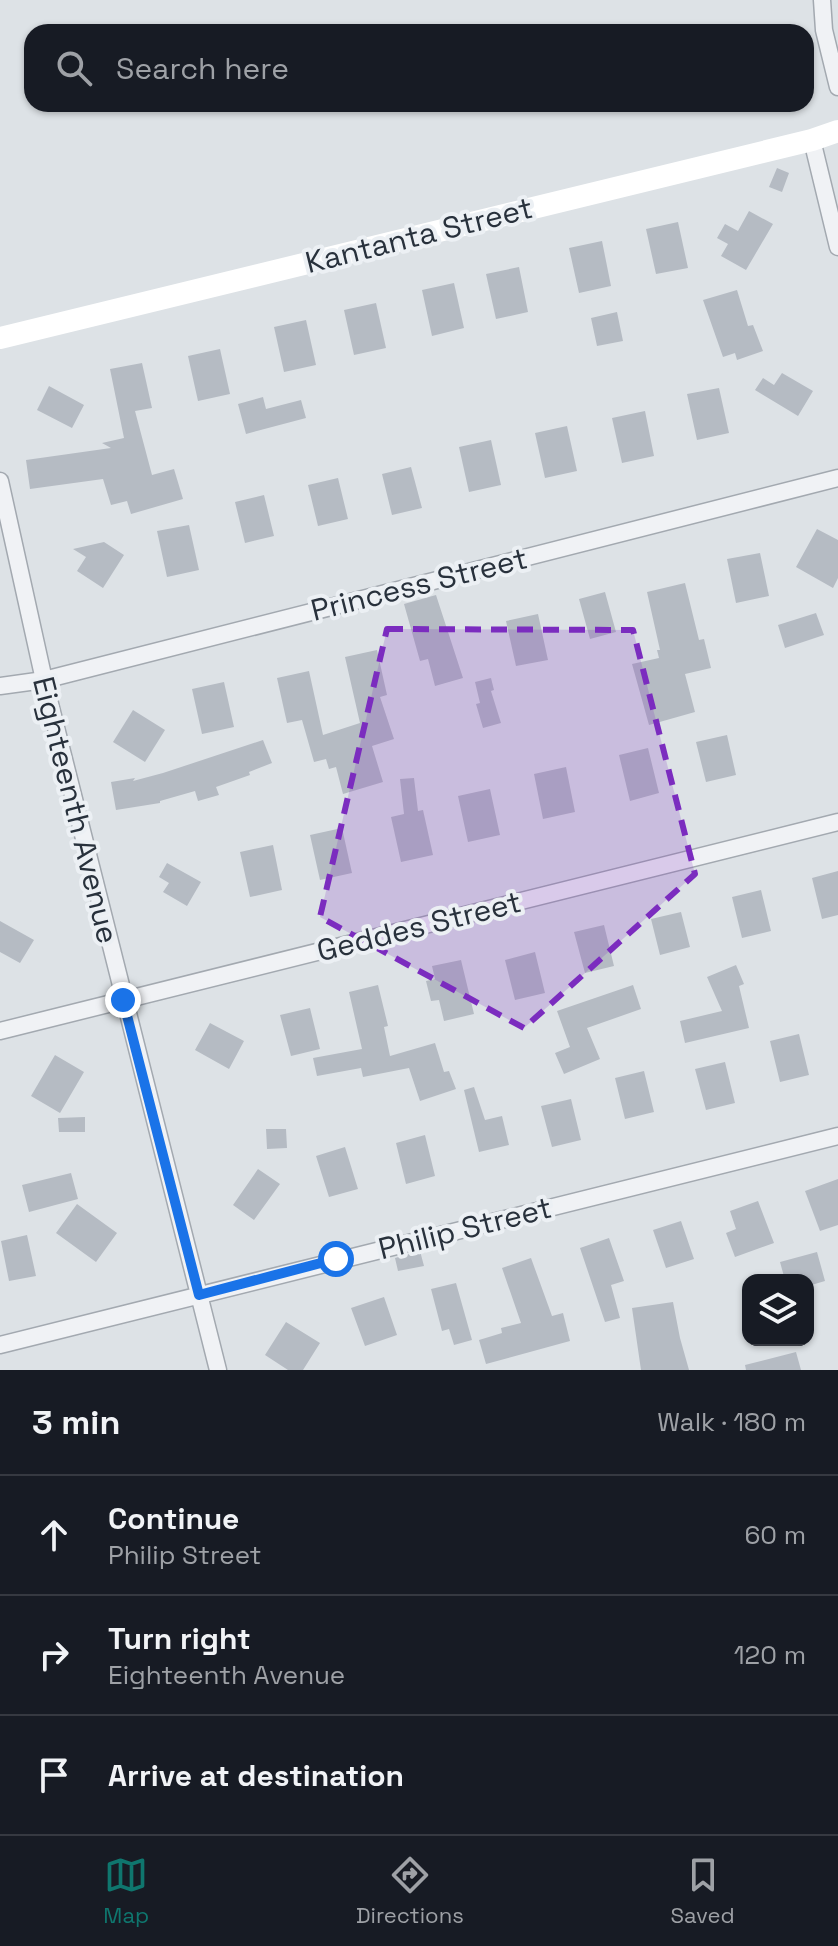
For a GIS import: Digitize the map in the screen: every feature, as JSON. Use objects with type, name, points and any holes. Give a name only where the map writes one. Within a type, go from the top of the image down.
[{"type":"street","points":[[822,0],[824,30],[838,87]]},
{"type":"street","name":"Kantanta Street","points":[[0,338],[812,140],[838,131]]},
{"type":"street","points":[[812,140],[838,247]]},
{"type":"street","name":"Princess Street","points":[[0,686],[44,680],[838,478]]},
{"type":"street","name":"Eighteenth Avenue","points":[[0,481],[44,680],[218,1370]]},
{"type":"street","name":"Geddes Street","points":[[0,1031],[838,822]]},
{"type":"street","name":"Philip Street","points":[[0,1345],[838,1136]]},
{"type":"highlighted area","points":[[387,629],[633,630],[695,874],[524,1028],[320,917]]},
{"type":"building","points":[[777,168],[789,173],[782,192],[769,187]]},
{"type":"building","points":[[749,211],[773,224],[746,270],[721,256],[728,244],[717,238],[725,224],[738,231]]},
{"type":"building","points":[[678,222],[688,268],[656,274],[646,229]]},
{"type":"building","points":[[602,241],[611,286],[579,293],[569,248]]},
{"type":"building","points":[[519,267],[528,312],[496,319],[486,274]]},
{"type":"building","points":[[454,283],[464,328],[432,336],[422,290]]},
{"type":"building","points":[[737,290],[748,326],[753,325],[763,351],[737,360],[735,353],[723,357],[703,300]]},
{"type":"building","points":[[376,303],[386,348],[354,355],[344,310]]},
{"type":"building","points":[[617,312],[623,341],[597,346],[591,318]]},
{"type":"building","points":[[306,320],[316,365],[284,372],[274,327]]},
{"type":"building","points":[[220,349],[230,394],[198,401],[188,356]]},
{"type":"building","points":[[142,363],[152,408],[135,411],[152,475],[174,469],[183,499],[131,514],[127,501],[111,505],[103,479],[30,489],[26,460],[111,448],[102,443],[124,438],[110,369]]},
{"type":"building","points":[[782,373],[813,391],[798,416],[755,390],[763,378],[774,385]]},
{"type":"building","points":[[49,386],[84,405],[72,428],[37,410]]},
{"type":"building","points":[[719,388],[729,433],[697,440],[687,394]]},
{"type":"building","points":[[263,397],[266,409],[301,400],[306,418],[246,434],[238,404]]},
{"type":"building","points":[[645,411],[654,456],[622,463],[612,418]]},
{"type":"building","points":[[567,426],[577,471],[545,478],[535,433]]},
{"type":"building","points":[[491,440],[501,485],[469,492],[459,447]]},
{"type":"building","points":[[411,467],[422,508],[392,515],[382,474]]},
{"type":"building","points":[[338,478],[348,519],[318,526],[308,485]]},
{"type":"building","points":[[264,495],[274,536],[245,543],[235,502]]},
{"type":"building","points":[[189,525],[199,570],[167,577],[157,531]]},
{"type":"building","points":[[817,529],[838,540],[838,578],[833,588],[796,567]]},
{"type":"building","points":[[104,542],[124,555],[103,588],[77,571],[86,557],[73,549]]},
{"type":"building","points":[[760,553],[769,596],[736,603],[727,559]]},
{"type":"building","points":[[685,583],[699,640],[704,639],[711,668],[685,674],[695,712],[649,725],[632,664],[659,658],[657,650],[660,650],[647,592]]},
{"type":"building","points":[[605,592],[616,632],[590,639],[579,599]]},
{"type":"building","points":[[436,595],[463,678],[435,686],[428,659],[420,661],[404,604]]},
{"type":"building","points":[[816,613],[824,635],[785,648],[778,625]]},
{"type":"building","points":[[538,614],[548,660],[516,666],[506,621]]},
{"type":"building","points":[[377,650],[387,695],[380,697],[394,739],[372,746],[383,782],[343,794],[336,767],[329,769],[326,759],[314,762],[302,720],[287,723],[277,678],[309,671],[323,735],[360,723],[345,657]]},
{"type":"building","points":[[491,678],[494,690],[491,691],[501,723],[483,728],[476,704],[480,703],[475,682]]},
{"type":"building","points":[[224,682],[234,727],[202,734],[192,689]]},
{"type":"building","points":[[133,710],[165,730],[145,762],[113,742]]},
{"type":"building","points":[[727,735],[736,775],[706,782],[696,742]]},
{"type":"building","points":[[263,740],[272,763],[216,787],[219,795],[198,801],[195,791],[160,803],[116,810],[111,782],[135,778],[133,781],[163,773]]},
{"type":"building","points":[[648,748],[659,793],[630,801],[619,755]]},
{"type":"building","points":[[566,767],[575,812],[543,819],[534,774]]},
{"type":"building","points":[[414,778],[418,811],[423,810],[433,855],[401,862],[391,817],[404,814],[400,779]]},
{"type":"building","points":[[490,789],[500,835],[468,842],[458,796]]},
{"type":"building","points":[[342,828],[352,873],[320,880],[310,835]]},
{"type":"building","points":[[273,845],[282,890],[250,897],[240,852]]},
{"type":"building","points":[[167,863],[201,882],[187,906],[163,892],[169,883],[159,877]]},
{"type":"building","points":[[838,871],[838,915],[822,919],[812,878]]},
{"type":"building","points":[[761,890],[771,931],[742,938],[732,897]]},
{"type":"building","points":[[681,912],[690,947],[660,955],[651,919]]},
{"type":"building","points":[[0,921],[34,940],[20,963],[0,952]]},
{"type":"building","points":[[604,925],[614,966],[585,973],[574,932]]},
{"type":"building","points":[[535,952],[545,993],[515,1000],[505,960]]},
{"type":"building","points":[[461,960],[474,1014],[444,1021],[439,1000],[431,1001],[426,981],[435,979],[432,966]]},
{"type":"building","points":[[736,965],[744,984],[739,986],[749,1028],[685,1043],[680,1021],[722,1011],[707,977]]},
{"type":"building","points":[[378,985],[388,1026],[384,1027],[390,1056],[435,1043],[444,1072],[449,1071],[456,1089],[420,1101],[409,1068],[363,1077],[361,1068],[317,1076],[313,1058],[362,1049],[349,992]]},
{"type":"building","points":[[633,985],[641,1009],[587,1028],[600,1059],[564,1074],[555,1053],[570,1047],[557,1011]]},
{"type":"building","points":[[310,1008],[320,1049],[291,1056],[280,1015]]},
{"type":"building","points":[[210,1023],[244,1041],[229,1069],[195,1050]]},
{"type":"building","points":[[799,1034],[809,1075],[780,1082],[770,1041]]},
{"type":"building","points":[[55,1055],[84,1072],[60,1113],[31,1096]]},
{"type":"building","points":[[725,1062],[735,1103],[706,1110],[695,1069]]},
{"type":"building","points":[[644,1071],[654,1112],[625,1119],[615,1078]]},
{"type":"building","points":[[474,1087],[485,1120],[502,1116],[509,1145],[479,1152],[464,1090]]},
{"type":"building","points":[[571,1099],[581,1140],[552,1147],[541,1106]]},
{"type":"building","points":[[85,1117],[85,1132],[59,1132],[58,1118]]},
{"type":"building","points":[[266,1129],[286,1129],[287,1148],[267,1149]]},
{"type":"building","points":[[425,1135],[435,1176],[406,1184],[396,1143]]},
{"type":"building","points":[[345,1147],[358,1189],[329,1197],[316,1156]]},
{"type":"building","points":[[258,1169],[280,1184],[254,1220],[233,1205]]},
{"type":"building","points":[[71,1173],[78,1199],[29,1212],[22,1185]]},
{"type":"building","points":[[838,1179],[838,1225],[820,1231],[805,1191]]},
{"type":"building","points":[[758,1201],[774,1243],[735,1257],[726,1233],[736,1229],[730,1211]]},
{"type":"building","points":[[77,1204],[117,1233],[96,1262],[56,1233]]},
{"type":"building","points":[[681,1221],[694,1259],[666,1268],[653,1230]]},
{"type":"building","points":[[27,1235],[36,1276],[9,1281],[1,1241]]},
{"type":"building","points":[[609,1238],[624,1281],[611,1285],[620,1318],[605,1322],[580,1248]]},
{"type":"building","points":[[420,1251],[424,1266],[398,1271],[395,1258]]},
{"type":"building","points":[[817,1252],[825,1281],[814,1284],[814,1274],[783,1274],[780,1262]]},
{"type":"building","points":[[531,1258],[552,1316],[563,1313],[570,1341],[486,1364],[479,1340],[502,1333],[501,1328],[521,1323],[502,1268]]},
{"type":"building","points":[[456,1283],[472,1340],[454,1345],[449,1329],[442,1331],[431,1289]]},
{"type":"building","points":[[384,1297],[397,1335],[365,1346],[351,1308]]},
{"type":"building","points":[[673,1302],[689,1370],[641,1370],[632,1308]]},
{"type":"building","points":[[286,1322],[320,1343],[303,1370],[288,1370],[265,1355]]},
{"type":"building","points":[[796,1352],[801,1370],[746,1370],[745,1365]]},
{"type":"route","points":[[123,1000],[199,1295],[336,1259]]}]
